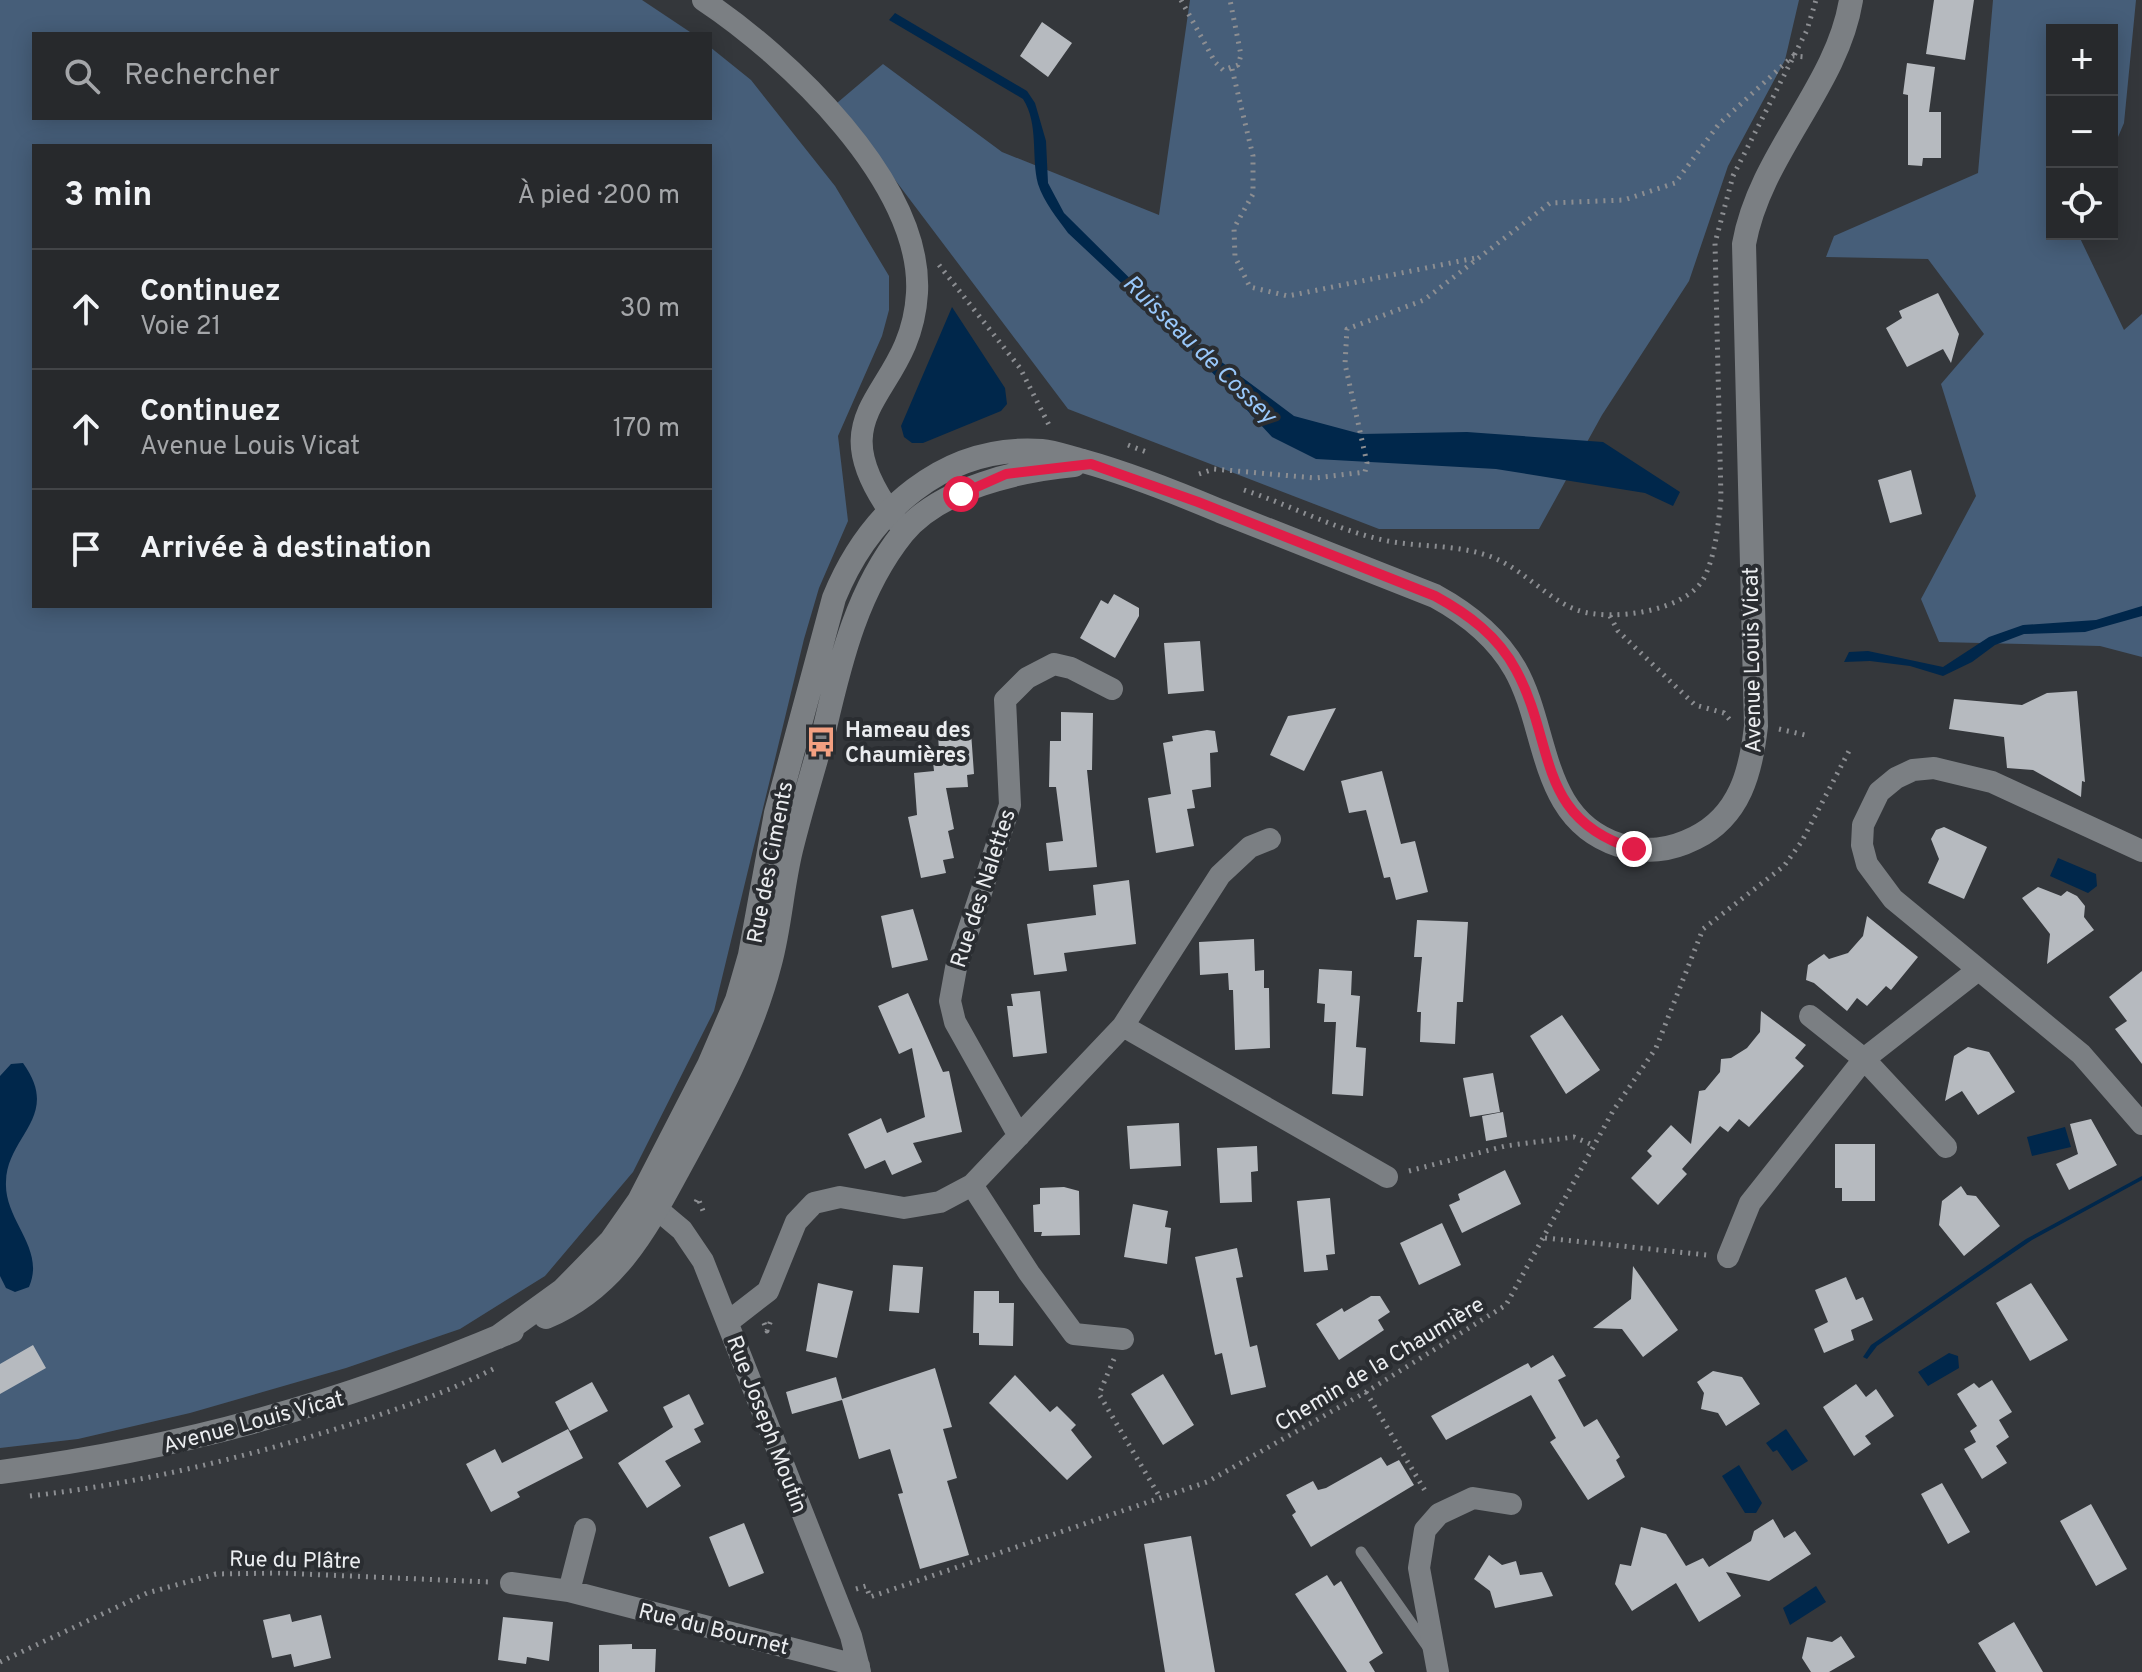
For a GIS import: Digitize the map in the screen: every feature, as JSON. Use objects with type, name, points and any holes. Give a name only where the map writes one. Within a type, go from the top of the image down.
[{"type":"main road","name":"Avenue Louis Vicat","points":[[1091,464],[1161,487],[1435,596],[1462,611],[1499,645],[1516,670],[1553,784],[1568,809],[1587,827],[1611,842],[1658,851],[1678,847],[1701,836],[1735,804],[1751,768],[1756,726],[1742,269],[1744,244],[1749,219],[1766,173],[1831,58],[1851,0]]},
{"type":"main road","name":"Rue des Ciments","points":[[648,1205],[737,1000],[750,955],[776,813],[834,598],[847,567],[868,532],[888,510],[953,465],[984,455],[1045,451],[1091,464]]},
{"type":"main road","points":[[905,531],[961,494],[1006,474],[1091,464]]},
{"type":"main road","name":"Rue des Ciments","points":[[648,1205],[756,1008],[771,961],[791,852],[846,643],[860,602],[905,531]]},
{"type":"main road","name":"Avenue Louis Vicat","points":[[0,1472],[105,1458],[234,1429],[374,1386],[498,1337],[563,1290],[648,1205]]},
{"type":"street","points":[[703,0],[748,29],[798,75],[869,162],[908,232],[917,291],[913,318],[894,370],[866,410],[861,433],[866,472],[888,510],[905,531]]},
{"type":"street","name":"Rue des Nalettes","points":[[1019,1136],[955,1022],[950,1001],[960,954],[1010,805],[1005,700],[1027,678],[1054,664],[1071,668],[1112,689]]},
{"type":"street","points":[[2142,851],[1992,782],[1961,772],[1934,768],[1913,770],[1896,778],[1879,792],[1868,807],[1862,835],[1867,864],[1893,899],[2081,1054],[2142,1124]]},
{"type":"street","points":[[728,1322],[768,1291],[796,1222],[814,1203],[840,1197],[904,1208],[940,1202],[972,1185],[1123,1026],[1220,875],[1250,847],[1270,839]]},
{"type":"street","points":[[1728,1257],[1750,1203],[1864,1059],[1978,970]]},
{"type":"street","points":[[1810,1016],[1864,1059],[1946,1147]]},
{"type":"street","points":[[1123,1026],[1387,1177]]},
{"type":"street","points":[[972,1185],[1029,1273],[1074,1334],[1123,1339]]},
{"type":"street","name":"Rue Joseph Moutin","points":[[648,1205],[682,1230],[703,1261],[835,1596],[859,1669]]},
{"type":"street","points":[[1438,1666],[1419,1568],[1425,1530],[1439,1514],[1473,1498],[1511,1504]]},
{"type":"street","points":[[569,1591],[585,1529]]},
{"type":"street","name":"Rue du Bournet","points":[[511,1583],[569,1591],[859,1669]]},
{"type":"lane","points":[[1361,1552],[1438,1666]]},
{"type":"path","points":[[1181,0],[1215,62],[1223,70],[1238,65],[1241,55],[1230,0]]},
{"type":"path","points":[[1242,489],[1371,536],[1489,556],[1524,573],[1577,610],[1610,616],[1642,613],[1677,600],[1704,579],[1717,537],[1721,499],[1715,243],[1733,176],[1807,30],[1816,0]]},
{"type":"path","points":[[1161,487],[1214,469],[1315,478],[1365,472],[1367,463],[1345,364],[1347,329],[1424,300],[1550,203],[1624,200],[1675,183],[1719,124],[1793,56],[1831,58]]},
{"type":"path","points":[[1232,69],[1253,156],[1253,194],[1234,228],[1235,257],[1250,287],[1288,296],[1483,257]]},
{"type":"path","points":[[908,232],[1020,368],[1052,431]]},
{"type":"path","points":[[1124,444],[1159,457]]},
{"type":"path","points":[[1197,475],[1212,479]]},
{"type":"path","points":[[1610,616],[1618,631],[1695,705],[1724,713],[1733,724]]},
{"type":"path","points":[[1778,729],[1805,735]]},
{"type":"path","name":"Chemin de la Chaumière","points":[[835,1596],[866,1586],[870,1597],[1207,1482],[1366,1392],[1506,1305],[1595,1146],[1656,1048],[1703,929],[1784,866],[1802,841],[1849,751]]},
{"type":"path","points":[[1387,1177],[1505,1146],[1574,1137],[1595,1146]]},
{"type":"path","points":[[1545,1238],[1728,1257]]},
{"type":"path","points":[[1123,1339],[1099,1394],[1161,1499]]},
{"type":"path","points":[[1366,1392],[1439,1514]]},
{"type":"path","name":"Rue du Plâtre","points":[[0,1662],[147,1593],[216,1574],[280,1573],[511,1583]]},
{"type":"shaded area","points":[[0,0],[642,0],[690,32],[32,32],[32,120],[712,120],[712,49],[751,80],[835,186],[889,276],[889,310],[882,336],[838,436],[848,521],[819,588],[804,639],[714,1011],[633,1172],[545,1276],[460,1329],[346,1368],[190,1413],[78,1439],[0,1448]]},
{"type":"shaded area","points":[[1190,0],[1799,0],[1785,60],[1728,166],[1689,281],[1602,415],[1539,529],[1379,529],[1068,409],[837,103],[883,64],[1002,152],[1159,215]]},
{"type":"shaded area","points":[[1993,0],[2136,0],[2124,123],[2118,137],[2118,24],[2046,24],[2046,240],[2081,240],[2124,330],[2142,314],[2142,657],[2100,646],[1939,642],[1921,599],[1976,496],[1941,384],[1984,334],[1928,259],[1826,257],[1834,236],[1978,173]]},
{"type":"water","name":"Ruisseau de Cossey","points":[[895,13],[1027,91],[1035,103],[1046,141],[1048,183],[1064,213],[1192,340],[1294,416],[1361,434],[1467,432],[1603,442],[1680,492],[1673,506],[1645,493],[1496,469],[1316,459],[1272,437],[1180,338],[1068,233],[1038,184],[1033,130],[1023,99],[889,20]]},
{"type":"water","points":[[952,307],[1005,388],[1007,404],[1001,411],[923,443],[912,443],[904,437],[901,426]]},
{"type":"water","points":[[2142,606],[2142,616],[2085,632],[2024,634],[1995,645],[1972,662],[1943,676],[1910,666],[1870,661],[1844,662],[1849,652],[1868,651],[1943,667],[1989,637],[2023,625],[2096,620]]},
{"type":"water","points":[[2058,858],[2096,874],[2097,886],[2088,893],[2050,876]]},
{"type":"water","points":[[23,1063],[34,1082],[37,1098],[35,1112],[15,1151],[6,1182],[11,1209],[29,1247],[33,1273],[29,1287],[15,1292],[6,1288],[0,1276],[0,1076],[11,1064]]},
{"type":"water","points":[[2065,1127],[2071,1147],[2032,1156],[2027,1137]]},
{"type":"water","points":[[2142,1176],[2142,1180],[2032,1240],[1877,1346],[1867,1359],[1863,1357],[1871,1345],[2026,1239]]},
{"type":"water","points":[[1949,1353],[1958,1356],[1959,1368],[1928,1386],[1918,1372]]},
{"type":"water","points":[[1786,1429],[1808,1461],[1792,1471],[1777,1450],[1773,1452],[1766,1443]]},
{"type":"water","points":[[1739,1465],[1762,1503],[1756,1513],[1745,1513],[1722,1476]]},
{"type":"water","points":[[1816,1586],[1826,1602],[1790,1625],[1783,1608]]},
{"type":"building","points":[[1934,0],[1974,0],[1965,60],[1926,54]]},
{"type":"building","points":[[1042,22],[1072,43],[1048,77],[1020,56]]},
{"type":"building","points":[[1907,63],[1935,67],[1929,112],[1941,112],[1941,158],[1923,158],[1922,166],[1908,165],[1908,95],[1903,94]]},
{"type":"building","points":[[1938,293],[1959,334],[1951,363],[1943,349],[1907,367],[1886,328],[1902,318],[1899,311]]},
{"type":"building","points":[[1911,470],[1922,514],[1890,523],[1878,480]]},
{"type":"building","points":[[1114,594],[1139,608],[1139,616],[1115,658],[1080,638],[1101,600],[1108,604]]},
{"type":"building","points":[[1200,641],[1204,691],[1168,694],[1164,643]]},
{"type":"building","points":[[2077,691],[2085,782],[2082,781],[2081,797],[2033,770],[2007,768],[2004,737],[1949,729],[1954,699],[2022,705],[2047,693]]},
{"type":"building","points":[[1336,708],[1304,771],[1270,755],[1288,716]]},
{"type":"building","points":[[1061,712],[1093,713],[1092,770],[1087,770],[1097,867],[1049,871],[1046,843],[1063,841],[1056,787],[1049,787],[1050,741],[1061,741]]},
{"type":"building","points":[[1215,731],[1218,752],[1210,753],[1211,787],[1192,790],[1195,808],[1187,809],[1194,846],[1156,853],[1148,798],[1171,794],[1163,743],[1173,741],[1172,736]]},
{"type":"building","points":[[971,732],[974,774],[967,775],[968,787],[946,788],[954,829],[948,831],[954,858],[943,860],[946,873],[921,878],[908,817],[917,815],[914,773],[934,771],[932,752],[939,752],[938,734]]},
{"type":"building","points":[[1382,771],[1401,844],[1415,841],[1428,892],[1396,900],[1390,877],[1384,878],[1366,810],[1349,813],[1341,781]]},
{"type":"building","points":[[1944,827],[1987,847],[1964,899],[1928,883],[1939,859],[1931,839],[1936,830]]},
{"type":"building","points":[[1129,880],[1136,944],[1064,953],[1067,971],[1034,975],[1027,924],[1096,915],[1093,885]]},
{"type":"building","points":[[2038,887],[2061,896],[2067,891],[2077,896],[2085,906],[2084,917],[2094,930],[2047,964],[2050,934],[2022,898]]},
{"type":"building","points":[[913,909],[928,960],[892,968],[881,916]]},
{"type":"building","points":[[1867,916],[1918,957],[1891,990],[1886,986],[1867,1006],[1857,998],[1847,1011],[1814,983],[1806,980],[1808,965],[1824,954],[1829,959],[1848,953],[1863,936]]},
{"type":"building","points":[[1417,920],[1468,922],[1463,1002],[1457,1002],[1455,1044],[1420,1042],[1421,1012],[1417,1012],[1422,957],[1414,957]]},
{"type":"building","points":[[1254,939],[1255,971],[1264,970],[1264,988],[1269,988],[1270,1048],[1235,1050],[1233,990],[1229,990],[1228,973],[1200,975],[1199,942]]},
{"type":"building","points":[[1319,969],[1352,971],[1351,995],[1360,996],[1356,1047],[1366,1048],[1363,1096],[1332,1094],[1336,1022],[1324,1022],[1325,1004],[1317,1003]]},
{"type":"building","points":[[2142,971],[2142,1064],[2115,1029],[2127,1021],[2109,997]]},
{"type":"building","points":[[1040,991],[1047,1053],[1013,1057],[1007,1006],[1013,1006],[1011,994]]},
{"type":"building","points":[[908,993],[943,1072],[949,1071],[962,1132],[913,1143],[922,1162],[892,1175],[885,1160],[865,1169],[848,1134],[881,1118],[887,1133],[925,1117],[912,1048],[899,1054],[878,1006]]},
{"type":"building","points":[[1761,1011],[1806,1045],[1795,1058],[1804,1066],[1749,1127],[1739,1119],[1728,1132],[1720,1126],[1682,1169],[1687,1174],[1658,1205],[1631,1178],[1652,1156],[1647,1151],[1671,1125],[1691,1144],[1699,1091],[1705,1090],[1720,1072],[1721,1059],[1731,1058],[1747,1048],[1760,1032]]},
{"type":"building","points":[[1562,1015],[1600,1070],[1566,1094],[1530,1036]]},
{"type":"building","points":[[1968,1047],[1989,1052],[2015,1092],[1978,1115],[1962,1091],[1945,1101],[1954,1056]]},
{"type":"building","points":[[1493,1073],[1500,1112],[1470,1117],[1463,1078]]},
{"type":"building","points":[[1503,1112],[1507,1137],[1486,1141],[1482,1116]]},
{"type":"building","points":[[2091,1119],[2117,1165],[2069,1190],[2056,1164],[2078,1154],[2070,1124]]},
{"type":"building","points":[[1179,1123],[1181,1166],[1130,1169],[1127,1126]]},
{"type":"building","points":[[1835,1144],[1875,1144],[1875,1201],[1842,1201],[1842,1188],[1835,1188]]},
{"type":"building","points":[[1257,1146],[1258,1171],[1251,1172],[1252,1202],[1220,1203],[1217,1148]]},
{"type":"building","points":[[1505,1170],[1521,1204],[1462,1233],[1449,1205],[1460,1200],[1458,1194]]},
{"type":"building","points":[[1961,1186],[1967,1195],[1976,1196],[2000,1226],[1964,1256],[1939,1225],[1942,1201]]},
{"type":"building","points":[[1064,1187],[1079,1191],[1080,1235],[1041,1236],[1042,1232],[1034,1232],[1033,1205],[1040,1204],[1040,1188]]},
{"type":"building","points":[[1330,1198],[1335,1254],[1326,1255],[1328,1270],[1304,1272],[1297,1201]]},
{"type":"building","points":[[1133,1204],[1168,1211],[1165,1227],[1171,1228],[1167,1264],[1124,1257]]},
{"type":"building","points":[[1442,1223],[1461,1265],[1419,1285],[1400,1243]]},
{"type":"building","points":[[1237,1248],[1243,1277],[1236,1278],[1250,1347],[1257,1345],[1266,1387],[1231,1395],[1222,1353],[1215,1355],[1195,1257]]},
{"type":"building","points":[[893,1265],[923,1267],[919,1313],[889,1311]]},
{"type":"building","points":[[1633,1266],[1678,1330],[1643,1357],[1622,1329],[1593,1328],[1631,1299]]},
{"type":"building","points":[[1846,1277],[1856,1300],[1863,1297],[1873,1320],[1851,1330],[1854,1340],[1824,1353],[1814,1329],[1828,1322],[1815,1290]]},
{"type":"building","points":[[818,1283],[853,1291],[837,1358],[806,1351]]},
{"type":"building","points":[[2031,1283],[2068,1340],[2030,1361],[1996,1303]]},
{"type":"building","points":[[974,1291],[999,1291],[999,1303],[1014,1303],[1013,1346],[979,1345],[979,1333],[973,1333]]},
{"type":"building","points":[[1371,1296],[1380,1296],[1390,1312],[1378,1320],[1384,1330],[1339,1360],[1316,1324],[1342,1308],[1344,1312]]},
{"type":"building","points":[[33,1345],[46,1368],[0,1394],[0,1364]]},
{"type":"building","points":[[1553,1355],[1566,1376],[1558,1380],[1584,1427],[1597,1419],[1620,1457],[1616,1460],[1625,1477],[1588,1500],[1550,1442],[1556,1438],[1531,1395],[1446,1440],[1431,1416],[1528,1363],[1531,1368]]},
{"type":"building","points":[[935,1368],[952,1427],[943,1429],[957,1478],[947,1481],[969,1555],[920,1569],[898,1494],[903,1493],[890,1449],[859,1459],[842,1400],[792,1414],[786,1392],[836,1377],[842,1399]]},
{"type":"building","points":[[1713,1371],[1742,1377],[1760,1404],[1726,1426],[1718,1413],[1701,1409],[1704,1393],[1697,1382]]},
{"type":"building","points":[[1163,1374],[1194,1425],[1163,1445],[1131,1394]]},
{"type":"building","points":[[1015,1375],[1050,1412],[1057,1406],[1076,1425],[1071,1430],[1092,1457],[1067,1480],[989,1403]]},
{"type":"building","points":[[1992,1380],[2012,1412],[1999,1420],[2009,1437],[1996,1446],[2007,1463],[1982,1479],[1964,1449],[1976,1442],[1970,1431],[1977,1426],[1957,1394],[1974,1383],[1979,1388]]},
{"type":"building","points":[[592,1382],[608,1411],[570,1431],[555,1402]]},
{"type":"building","points":[[1856,1384],[1866,1397],[1876,1389],[1894,1416],[1865,1436],[1871,1444],[1854,1456],[1823,1407]]},
{"type":"building","points":[[689,1394],[704,1424],[694,1429],[701,1442],[665,1461],[681,1486],[647,1508],[618,1463],[673,1427],[663,1407]]},
{"type":"building","points":[[568,1429],[583,1458],[517,1492],[520,1497],[491,1512],[466,1464],[495,1449],[502,1463]]},
{"type":"building","points":[[1381,1457],[1387,1466],[1399,1460],[1414,1485],[1311,1547],[1292,1515],[1296,1512],[1286,1495],[1313,1481],[1318,1490],[1326,1488]]},
{"type":"building","points":[[1942,1483],[1970,1532],[1948,1544],[1921,1494]]},
{"type":"building","points":[[2091,1504],[2127,1569],[2096,1586],[2060,1521]]},
{"type":"building","points":[[1773,1519],[1784,1538],[1795,1531],[1811,1554],[1769,1581],[1726,1572],[1741,1596],[1699,1622],[1676,1583],[1632,1611],[1615,1584],[1620,1564],[1631,1566],[1641,1527],[1666,1534],[1686,1566],[1703,1558],[1709,1567],[1751,1541],[1754,1531]]},
{"type":"building","points":[[744,1523],[764,1573],[729,1587],[709,1537]]},
{"type":"building","points":[[1191,1536],[1215,1672],[1165,1672],[1144,1544]]},
{"type":"building","points":[[1489,1555],[1502,1565],[1516,1561],[1520,1575],[1542,1572],[1553,1596],[1495,1608],[1490,1591],[1474,1579]]},
{"type":"building","points":[[1327,1575],[1334,1586],[1341,1581],[1383,1653],[1369,1662],[1375,1672],[1347,1672],[1295,1594]]},
{"type":"building","points":[[290,1614],[292,1622],[321,1615],[331,1658],[294,1667],[291,1654],[272,1658],[263,1620]]},
{"type":"building","points":[[503,1617],[553,1622],[549,1661],[527,1657],[526,1664],[498,1660]]},
{"type":"building","points":[[2014,1622],[2043,1672],[1996,1672],[1978,1643]]},
{"type":"building","points":[[1841,1636],[1855,1657],[1829,1672],[1811,1672],[1802,1658],[1807,1637],[1832,1642]]},
{"type":"building","points":[[632,1644],[632,1649],[656,1649],[655,1672],[599,1672],[599,1645]]},
{"type":"place","name":"Hameau des Chaumières","points":[[821,742]]},
{"type":"route","points":[[961,494],[1006,474],[1091,464],[1116,470],[1435,596],[1462,611],[1484,630],[1516,670],[1553,784],[1568,809],[1587,827],[1611,842],[1634,849]]}]
